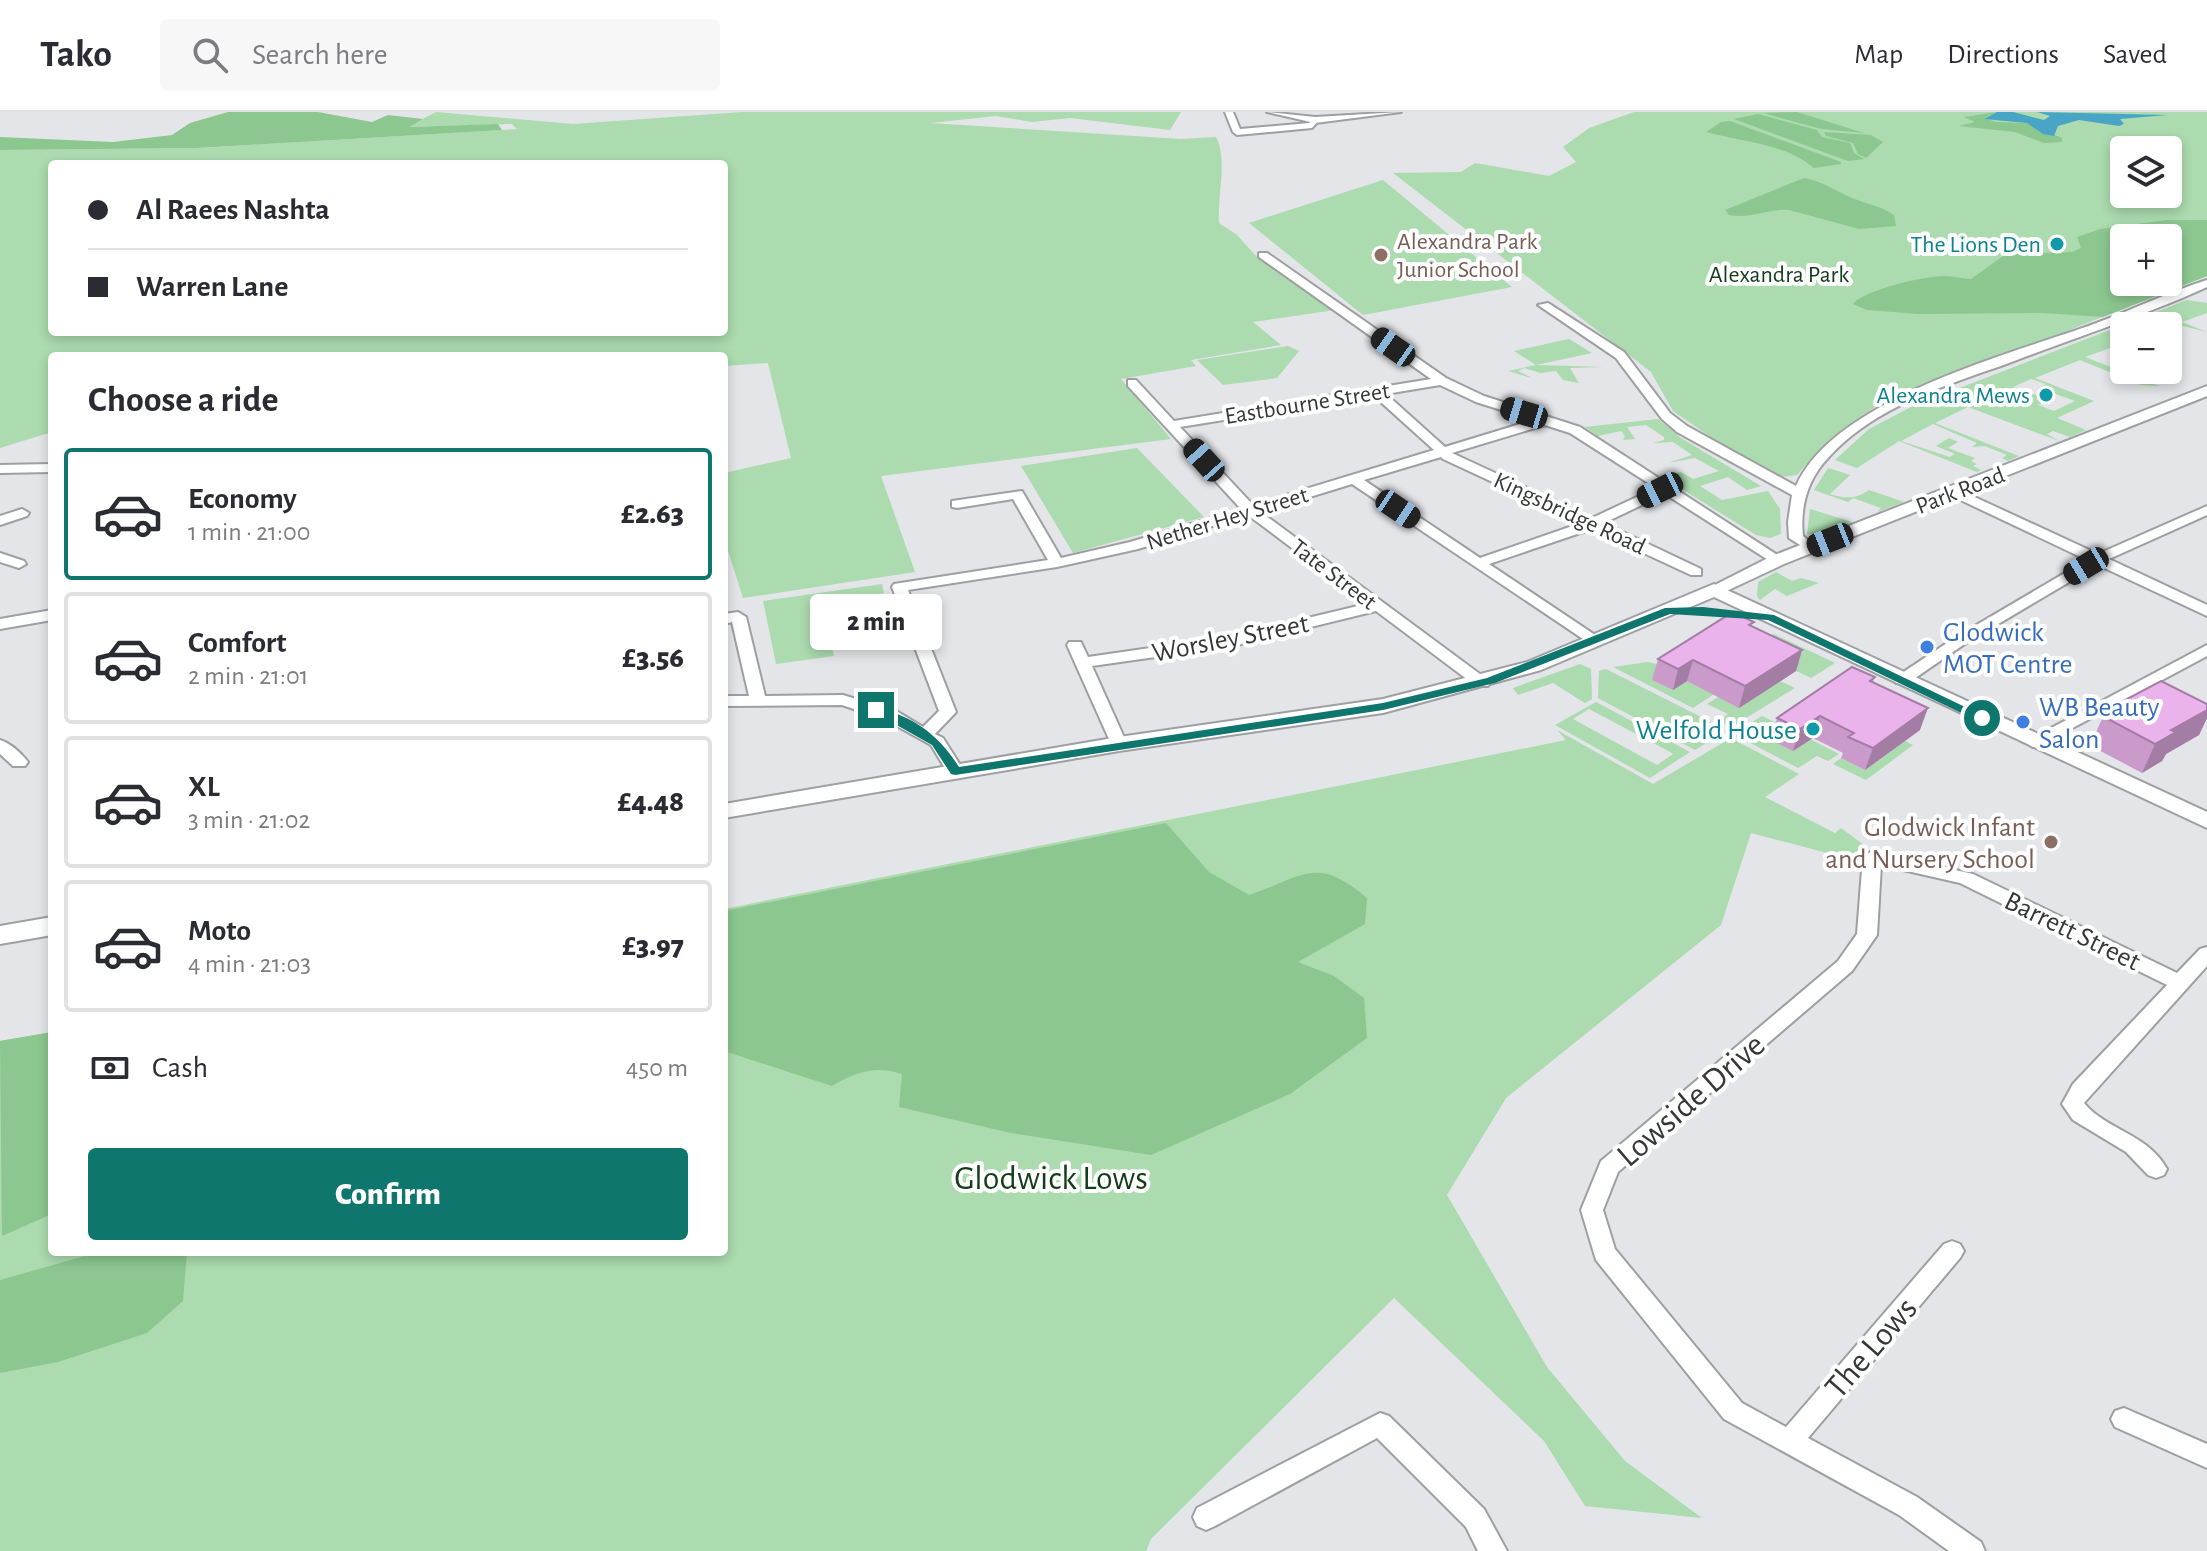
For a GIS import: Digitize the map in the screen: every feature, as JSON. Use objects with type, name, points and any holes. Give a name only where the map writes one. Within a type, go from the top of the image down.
[{"type":"main road","points":[[728,810],[1119,744],[1383,706],[1482,683],[1595,642],[1714,590],[2207,821]]},
{"type":"main road","points":[[1669,611],[1763,613]]},
{"type":"main road","points":[[0,935],[48,927]]},
{"type":"street","points":[[1229,112],[1237,132],[1312,125],[1315,120]]},
{"type":"street","points":[[1272,112],[1315,120],[1396,112]]},
{"type":"street","points":[[1263,255],[1442,381],[1480,399],[1575,430],[1778,560]]},
{"type":"street","points":[[1811,548],[1796,538],[1793,521],[1798,493],[1818,461],[1860,423],[1984,368],[2207,283]]},
{"type":"street","points":[[2187,292],[2207,298]]},
{"type":"street","points":[[1544,305],[1620,355],[1666,416],[1682,429],[1798,493]]},
{"type":"street","name":"Eastbourne Street","points":[[1172,425],[1442,381]]},
{"type":"street","name":"Tate Street","points":[[1132,383],[1251,511],[1482,683]]},
{"type":"street","name":"Kingsbridge Road","points":[[1378,393],[1445,453],[1696,572]]},
{"type":"street","name":"Park Road","points":[[1714,590],[1778,560],[2205,394]]},
{"type":"street","name":"Nether Hey Street","points":[[925,735],[948,712],[899,587],[1057,563],[1133,546],[1547,420]]},
{"type":"street","points":[[0,469],[48,468]]},
{"type":"street","points":[[1355,480],[1595,642]]},
{"type":"street","points":[[1478,563],[1593,523],[1667,488]]},
{"type":"street","points":[[1955,492],[2207,611]]},
{"type":"street","points":[[957,504],[1017,494],[1057,563]]},
{"type":"street","points":[[1902,680],[1961,640],[2098,559],[2207,510]]},
{"type":"street","points":[[0,521],[22,513]]},
{"type":"street","points":[[0,557],[19,564]]},
{"type":"street","points":[[1739,577],[1745,598],[1763,613]]},
{"type":"street","name":"Worsley Street","points":[[1083,663],[1233,641],[1377,606]]},
{"type":"street","points":[[0,624],[48,616]]},
{"type":"street","points":[[731,618],[758,700]]},
{"type":"street","points":[[1075,645],[1119,744]]},
{"type":"street","points":[[2033,742],[2207,650]]},
{"type":"street","points":[[728,701],[843,700],[892,716],[937,742],[955,771]]},
{"type":"street","points":[[0,745],[19,762]]},
{"type":"street","name":"Barrett Street","points":[[1872,857],[1966,878],[2180,983]]},
{"type":"street","name":"Lowside Drive","points":[[1872,857],[1867,935],[1845,966],[1609,1167],[1592,1210],[1604,1253],[1733,1411],[1908,1506],[1971,1551]]},
{"type":"street","points":[[2156,1169],[2134,1146],[2081,1114],[2073,1104],[2081,1090],[2207,954]]},
{"type":"street","name":"The Lows","points":[[1789,1442],[1952,1251]]},
{"type":"street","points":[[2124,1419],[2207,1456]]},
{"type":"street","points":[[1206,1517],[1380,1424],[1475,1518],[1493,1551]]},
{"type":"green space","points":[[228,112],[318,112],[372,122],[388,115],[423,119],[409,127],[498,124],[502,130],[197,148],[0,150],[0,137],[113,142],[172,135],[190,123]]},
{"type":"green space","points":[[436,112],[573,124],[742,112],[1181,112],[1170,130],[1070,118],[1032,122],[996,116],[930,123],[1181,139],[1216,137],[1222,167],[1219,223],[1237,235],[1256,256],[1335,310],[1253,322],[1281,345],[1191,360],[1196,366],[1121,379],[1171,439],[881,476],[915,572],[743,598],[728,551],[728,472],[791,458],[768,363],[728,366],[728,352],[48,352],[48,433],[0,448],[0,150],[198,148],[517,129],[512,124],[407,127]]},
{"type":"green space","name":"Alexandra Park","points":[[1634,112],[2207,112],[2207,276],[2182,286],[2182,224],[2110,224],[2110,296],[2156,296],[1882,403],[1836,435],[1797,475],[1780,477],[1741,458],[1673,411],[1651,372],[1393,173],[1461,172],[1475,163],[1549,176],[1576,162],[1563,147],[1589,128]]},
{"type":"green space","points":[[1797,112],[1864,133],[1821,129],[1763,113]]},
{"type":"green space","points":[[1997,112],[1984,118],[1996,122],[2027,123],[2062,138],[2062,142],[2044,143],[2015,132],[1959,126],[1975,122],[1964,117]]},
{"type":"green space","points":[[1758,114],[1817,130],[1822,137],[1850,143],[1854,153],[1864,159],[1848,161],[1734,119]]},
{"type":"green space","points":[[1730,121],[1841,164],[1814,168],[1776,148],[1706,132],[1721,122]]},
{"type":"green space","points":[[1824,132],[1871,135],[1883,142],[1866,158],[1858,154],[1853,143],[1826,136]]},
{"type":"green space","points":[[1804,178],[1889,212],[1894,215],[1896,226],[1859,229],[1789,210],[1738,216],[1729,215],[1725,210]]},
{"type":"green space","points":[[1383,180],[1512,287],[1363,315],[1249,223]]},
{"type":"green space","points":[[2207,220],[2207,276],[2182,286],[2182,224],[2137,224]]},
{"type":"green space","points":[[2110,228],[2110,296],[2156,296],[2103,317],[2043,313],[1919,314],[1867,310],[1853,304],[1869,294],[1911,281],[1937,276],[1971,279],[2006,254],[2072,252],[2081,248],[2077,237]]},
{"type":"green space","points":[[2187,300],[2207,303],[2207,313],[2182,322],[2182,312],[2156,312]]},
{"type":"green space","points":[[2182,322],[2207,332],[2182,326]]},
{"type":"green space","points":[[2110,330],[2110,348],[2085,357],[2110,367],[2110,372],[2080,360],[2035,378],[2094,401],[2057,418],[2086,430],[2070,437],[2053,431],[2047,434],[2059,441],[1968,407],[1935,423],[2019,456],[2008,461],[2002,458],[2007,455],[1985,446],[1972,447],[1977,443],[1933,424],[1901,441],[1950,457],[1955,454],[1936,446],[1949,438],[1958,442],[1948,448],[1975,458],[1971,461],[1977,464],[1973,466],[1981,470],[1977,472],[1899,441],[1857,468],[1835,460],[1869,429],[1913,406]],"holes":[[[2031,379],[2046,384],[2039,388],[2075,401],[2054,411],[2038,405],[2048,399],[2013,387]]]},
{"type":"green space","points":[[1569,339],[1592,353],[1536,365],[1514,351]]},
{"type":"green space","points":[[1288,346],[1299,351],[1277,378],[1223,385],[1197,360]]},
{"type":"green space","points":[[1536,365],[1604,367],[1570,368],[1579,383],[1563,380],[1556,371],[1540,373],[1524,368],[1518,371],[1532,378],[1508,371]]},
{"type":"green space","points":[[1658,419],[1681,438],[1761,486],[1747,490],[1728,477],[1700,486],[1722,500],[1768,491],[1780,509],[1781,534],[1770,538],[1756,535],[1659,475],[1681,472],[1693,479],[1719,471],[1695,458],[1668,463],[1692,455],[1673,442],[1653,443],[1664,440],[1664,437],[1646,425],[1627,427],[1635,439],[1623,440],[1625,436],[1621,431],[1598,436],[1585,427]]},
{"type":"green space","points":[[1137,448],[1204,517],[1073,553],[1021,466]]},
{"type":"green space","points":[[1828,468],[1850,475],[1830,494],[1851,497],[1869,490],[1904,502],[1877,512],[1881,508],[1853,498],[1848,502],[1814,490]]},
{"type":"green space","points":[[1810,509],[1852,522],[1823,534],[1807,534]]},
{"type":"green space","points":[[1776,572],[1792,581],[1801,578],[1819,583],[1787,596],[1775,589],[1760,600],[1757,596],[1758,582]]},
{"type":"green space","points":[[882,584],[884,593],[821,603],[834,656],[776,664],[763,601]]},
{"type":"green space","points":[[1774,634],[1835,663],[1811,678],[1748,648]]},
{"type":"green space","points":[[1648,662],[1716,693],[1693,708],[1613,667]]},
{"type":"green space","points":[[1580,664],[1591,669],[1592,699],[1585,703],[1553,683],[1518,695],[1513,688]]},
{"type":"green space","points":[[1606,669],[1723,728],[1724,732],[1695,750],[1598,698],[1599,671]]},
{"type":"green space","points":[[1780,681],[1795,688],[1731,727],[1720,721],[1728,714],[1707,704],[1718,697],[1739,707]]},
{"type":"green space","points":[[1596,702],[1690,752],[1650,778],[1555,725]],"holes":[[[1589,709],[1673,754],[1657,765],[1573,719]]]},
{"type":"green space","points":[[1762,716],[1787,728],[1793,751],[1810,739],[1839,754],[1828,761],[1817,756],[1798,768],[1733,734]]},
{"type":"green space","name":"Glodwick Lows","points":[[1557,730],[1653,784],[1731,738],[1799,774],[1765,797],[1835,833],[1841,828],[1864,845],[1861,862],[1751,833],[1721,925],[1506,1098],[1447,1195],[1547,1367],[1625,1461],[1702,1518],[1585,1506],[1544,1441],[1394,1298],[1151,1539],[1146,1551],[0,1551],[0,1041],[48,1033],[48,1256],[728,1256],[728,908],[1566,740]]},
{"type":"green space","points":[[1905,741],[1913,745],[1866,780],[1833,764],[1841,758],[1865,770]]},
{"type":"green space","points":[[1166,823],[1209,872],[1249,895],[1297,876],[1322,873],[1350,885],[1367,898],[1365,924],[1298,962],[1334,976],[1364,998],[1367,1038],[1290,1094],[1151,1155],[1011,1133],[899,1107],[902,1074],[892,1071],[866,1071],[832,1086],[728,1052],[728,910]]},
{"type":"green space","points":[[48,1033],[48,1216],[2,1236],[0,1041]]},
{"type":"green space","points":[[85,1256],[187,1256],[183,1301],[147,1333],[58,1362],[0,1373],[0,1280]]},
{"type":"water","points":[[1997,112],[2013,112],[2044,120],[2050,116],[2037,112],[2167,115],[2120,119],[2124,124],[2119,126],[2079,120],[2058,126],[2054,136],[2043,134],[2027,123],[1984,119]]},
{"type":"building","points":[[1733,612],[1754,622],[1749,625],[1802,650],[1745,686],[1693,660],[1678,669],[1658,659]]},
{"type":"building","points":[[1852,667],[1875,677],[1870,681],[1928,708],[1873,748],[1848,737],[1854,733],[1820,716],[1800,729],[1777,718]]},
{"type":"building","points":[[2161,681],[2207,704],[2207,710],[2171,730],[2176,732],[2155,744],[2106,718],[2113,714],[2106,710]]},
{"type":"place","name":"The Lions Den","points":[[2057,244]]},
{"type":"place","name":"Alexandra Park Junior School","points":[[1381,255]]},
{"type":"place","name":"Alexandra Mews","points":[[2046,395]]},
{"type":"place","name":"Glodwick MOT Centre","points":[[1927,647]]},
{"type":"place","name":"WB Beauty Salon","points":[[2023,722]]},
{"type":"place","name":"Welfold House","points":[[1813,729]]},
{"type":"place","name":"Glodwick Infant and Nursery School","points":[[2051,842]]},
{"type":"route","points":[[876,710],[937,742],[955,771],[1383,706],[1490,681],[1669,611],[1703,610],[1770,617],[1982,718]]}]
